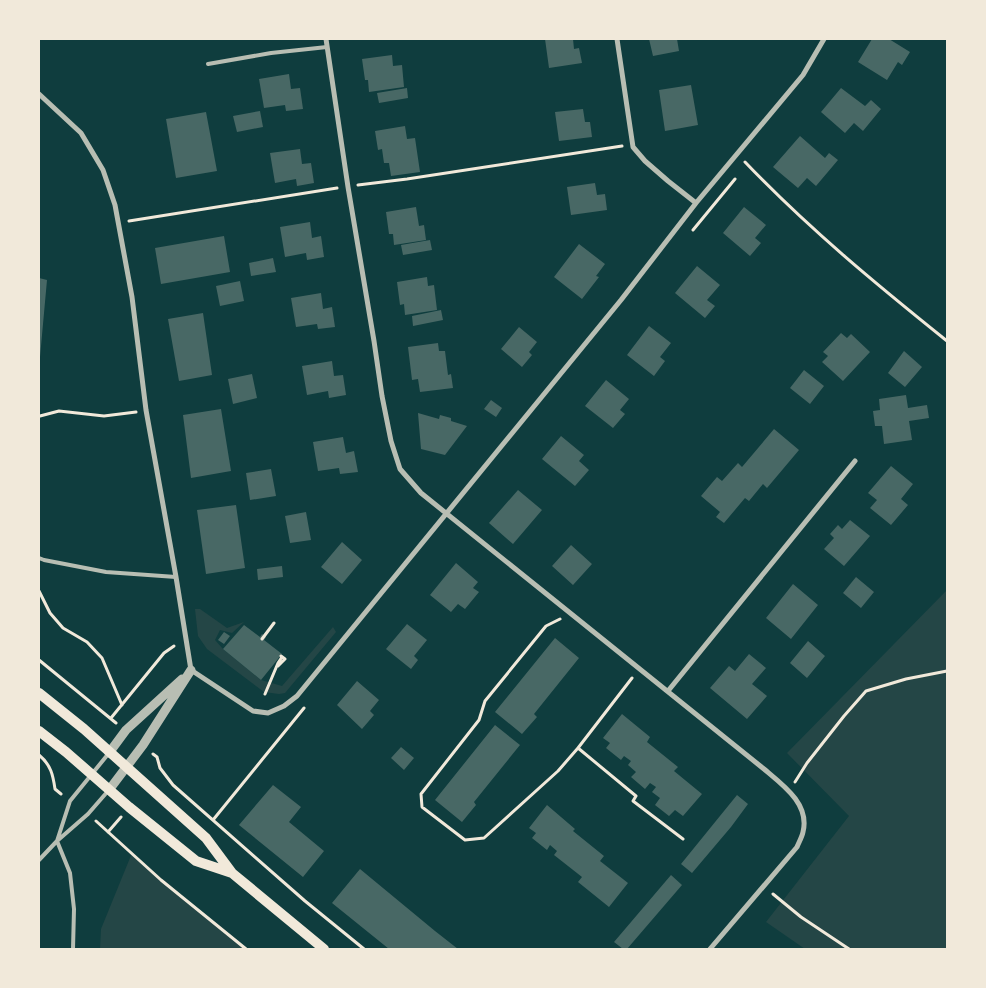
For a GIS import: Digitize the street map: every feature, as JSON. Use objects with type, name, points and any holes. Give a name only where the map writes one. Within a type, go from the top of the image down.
[{"type":"main road","points":[[39,693],[84,729],[206,838],[232,873],[324,949]]},
{"type":"main road","points":[[39,731],[196,861],[232,873]]},
{"type":"street","points":[[326,39],[382,396],[391,441],[400,469],[420,493],[640,668],[789,791],[802,810],[804,832],[797,847],[710,949]]},
{"type":"street","points":[[617,39],[632,145],[645,161],[696,203]]},
{"type":"street","points":[[191,670],[253,711],[268,713],[284,706],[297,696],[621,300],[696,203],[804,75],[824,39]]},
{"type":"street","points":[[39,94],[81,133],[102,170],[115,205],[132,297],[146,410],[191,670],[143,745],[109,790]]},
{"type":"street","points":[[668,691],[855,462]]},
{"type":"street","points":[[109,753],[126,730],[191,670]]},
{"type":"lane","points":[[208,64],[270,53],[327,46]]},
{"type":"lane","points":[[39,558],[106,572],[176,577]]},
{"type":"lane","points":[[73,949],[74,909],[70,873],[58,841],[70,801],[109,753]]},
{"type":"lane","points":[[39,860],[88,814],[109,790]]},
{"type":"path","points":[[118,222],[632,145]]},
{"type":"path","points":[[738,155],[822,237],[871,280],[947,341]]},
{"type":"path","points":[[40,416],[59,411],[104,416],[146,410]]},
{"type":"path","points":[[39,591],[50,613],[63,628],[87,642],[102,658],[122,705]]},
{"type":"path","points":[[570,613],[546,626],[485,702],[479,720],[422,794],[422,807],[465,840],[484,838],[558,771],[640,668]]},
{"type":"path","points":[[262,639],[274,623]]},
{"type":"path","points":[[111,718],[164,652],[186,638]]},
{"type":"path","points":[[265,694],[276,667],[285,659],[282,656]]},
{"type":"path","points":[[39,660],[126,730]]},
{"type":"path","points":[[789,791],[812,756],[866,691],[906,678],[947,670]]},
{"type":"path","points":[[143,745],[157,757],[160,768],[173,785],[305,901],[364,949]]},
{"type":"path","points":[[578,748],[636,796],[633,800],[683,839]]},
{"type":"path","points":[[39,756],[53,773],[55,789],[70,801]]},
{"type":"path","points":[[88,814],[162,880],[246,949]]},
{"type":"path","points":[[763,886],[800,917],[848,949]]},
{"type":"shaded area","points":[[947,590],[947,949],[805,949],[766,922],[849,816],[787,753]]},
{"type":"shaded area","points":[[195,609],[200,609],[227,628],[244,622],[232,633],[220,630],[215,640],[223,649],[261,680],[282,686],[333,627],[336,632],[285,693],[264,692],[207,649],[198,636]]},
{"type":"shaded area","points":[[132,853],[245,949],[100,949],[101,929]]},
{"type":"building","points":[[545,39],[573,39],[574,49],[579,48],[582,63],[549,68]]},
{"type":"building","points":[[649,39],[677,39],[679,51],[653,56]]},
{"type":"building","points":[[872,39],[889,39],[910,52],[902,65],[898,62],[887,80],[858,62]]},
{"type":"building","points":[[392,55],[393,66],[402,65],[404,87],[369,92],[368,80],[365,80],[362,59]]},
{"type":"building","points":[[289,74],[291,89],[300,88],[303,109],[286,111],[285,105],[264,108],[259,79]]},
{"type":"building","points":[[691,85],[698,125],[665,131],[659,90]]},
{"type":"building","points":[[407,88],[408,98],[379,103],[377,93]]},
{"type":"building","points":[[841,88],[865,106],[871,100],[881,109],[863,131],[854,123],[845,133],[821,112]]},
{"type":"building","points":[[583,109],[585,122],[590,122],[592,137],[559,141],[555,112]]},
{"type":"building","points":[[260,111],[263,127],[237,132],[233,116]]},
{"type":"building","points":[[206,112],[217,171],[176,178],[166,119]]},
{"type":"building","points":[[405,126],[407,139],[415,138],[420,172],[391,176],[389,163],[384,163],[382,149],[378,150],[375,131]]},
{"type":"building","points":[[800,136],[825,158],[829,153],[838,160],[816,186],[807,178],[798,188],[773,167]]},
{"type":"building","points":[[300,149],[302,164],[311,163],[314,183],[297,186],[296,179],[275,183],[270,153]]},
{"type":"building","points":[[595,183],[597,195],[605,194],[607,210],[571,215],[567,187]]},
{"type":"building","points":[[416,207],[419,226],[424,225],[426,240],[394,245],[393,234],[389,234],[386,212]]},
{"type":"building","points":[[744,207],[766,225],[755,238],[761,243],[750,256],[723,233]]},
{"type":"building","points":[[310,222],[312,238],[321,236],[324,257],[307,260],[306,253],[285,257],[280,227]]},
{"type":"building","points":[[224,236],[230,272],[161,284],[155,248]]},
{"type":"building","points":[[430,240],[432,250],[403,255],[401,245]]},
{"type":"building","points":[[579,244],[605,264],[596,276],[599,277],[582,299],[554,277]]},
{"type":"building","points":[[273,258],[276,272],[251,276],[249,263]]},
{"type":"building","points":[[697,266],[720,285],[707,300],[715,306],[705,318],[675,293]]},
{"type":"building","points":[[427,277],[428,286],[434,285],[437,310],[405,315],[404,304],[400,305],[397,282]]},
{"type":"building","points":[[39,278],[47,280],[40,357],[39,357]]},
{"type":"building","points":[[240,281],[244,301],[220,306],[216,286]]},
{"type":"building","points":[[321,293],[323,309],[332,307],[335,327],[318,329],[317,324],[296,327],[291,298]]},
{"type":"building","points":[[441,310],[443,320],[413,326],[412,316]]},
{"type":"building","points":[[203,313],[212,375],[179,381],[168,319]]},
{"type":"building","points":[[649,326],[671,343],[660,357],[665,361],[654,376],[627,355]]},
{"type":"building","points":[[519,327],[537,342],[529,352],[532,355],[522,367],[501,349]]},
{"type":"building","points":[[841,333],[847,338],[851,334],[870,352],[843,381],[822,362],[828,356],[823,352]]},
{"type":"building","points":[[438,343],[439,351],[445,351],[448,375],[451,374],[453,388],[420,392],[418,379],[412,380],[408,347]]},
{"type":"building","points":[[904,351],[922,367],[905,387],[888,373]]},
{"type":"building","points":[[332,361],[334,376],[343,375],[346,395],[329,398],[328,391],[307,395],[302,366]]},
{"type":"building","points":[[804,370],[824,386],[810,404],[790,388]]},
{"type":"building","points":[[252,374],[257,398],[233,404],[228,379]]},
{"type":"building","points":[[606,380],[629,399],[620,410],[625,414],[613,428],[585,406]]},
{"type":"building","points":[[906,395],[908,408],[927,405],[929,418],[909,421],[912,440],[884,444],[882,426],[875,426],[873,411],[880,410],[879,399]]},
{"type":"building","points":[[491,400],[502,408],[496,417],[484,409]]},
{"type":"building","points":[[221,409],[231,471],[191,478],[183,415]]},
{"type":"building","points":[[418,413],[439,419],[440,415],[467,426],[445,455],[421,449]]},
{"type":"building","points":[[774,429],[799,450],[767,488],[763,484],[749,501],[745,498],[724,523],[716,517],[720,512],[701,496],[717,477],[722,481],[738,463],[742,467]]},
{"type":"building","points":[[561,436],[584,455],[579,461],[589,470],[575,486],[542,459]]},
{"type":"building","points":[[343,437],[346,453],[354,451],[358,472],[340,474],[339,468],[318,471],[313,442]]},
{"type":"building","points":[[891,466],[913,484],[901,499],[908,505],[891,525],[870,508],[877,500],[868,493]]},
{"type":"building","points":[[271,469],[276,496],[250,500],[246,473]]},
{"type":"building","points":[[518,490],[542,510],[513,544],[489,523]]},
{"type":"building","points":[[236,505],[245,568],[206,574],[197,510]]},
{"type":"building","points":[[306,512],[311,540],[290,543],[285,516]]},
{"type":"building","points":[[850,520],[870,536],[844,566],[824,549],[834,538],[830,534],[838,525],[842,529]]},
{"type":"building","points":[[342,542],[362,560],[342,584],[321,567]]},
{"type":"building","points":[[571,545],[592,564],[573,585],[552,566]]},
{"type":"building","points":[[456,563],[478,582],[473,588],[479,592],[465,609],[458,604],[451,612],[430,595]]},
{"type":"building","points":[[282,566],[283,577],[258,580],[257,569]]},
{"type":"building","points":[[856,577],[874,592],[861,608],[843,593]]},
{"type":"building","points":[[793,584],[818,605],[791,639],[766,618]]},
{"type":"building","points":[[407,624],[427,640],[414,656],[418,660],[411,669],[386,649]]},
{"type":"building","points":[[244,625],[260,637],[262,634],[266,637],[264,640],[282,654],[261,680],[223,649]]},
{"type":"building","points":[[224,632],[230,636],[224,644],[218,640]]},
{"type":"building","points":[[555,638],[579,658],[534,714],[537,717],[522,734],[495,712]]},
{"type":"building","points":[[808,641],[825,656],[807,678],[790,663]]},
{"type":"building","points":[[749,654],[766,668],[752,684],[767,696],[747,719],[710,688],[729,666],[735,671]]},
{"type":"building","points":[[357,681],[379,700],[370,711],[374,715],[362,729],[337,705]]},
{"type":"building","points":[[622,714],[650,737],[647,742],[678,767],[674,771],[702,794],[683,816],[675,810],[669,816],[655,805],[660,798],[652,792],[656,787],[650,783],[645,789],[631,777],[636,772],[628,765],[631,761],[624,756],[621,760],[606,748],[610,743],[603,738]]},
{"type":"building","points":[[495,725],[520,745],[474,802],[476,805],[462,822],[435,800]]},
{"type":"building","points":[[401,747],[414,758],[404,770],[391,758]]},
{"type":"building","points":[[273,785],[301,807],[289,822],[324,851],[303,877],[239,825]]},
{"type":"building","points":[[737,795],[748,804],[692,873],[681,864]]},
{"type":"building","points":[[547,805],[575,829],[573,831],[604,856],[600,861],[628,883],[609,907],[578,882],[582,877],[554,855],[557,851],[550,845],[547,850],[532,838],[536,833],[529,828]]},
{"type":"building","points":[[360,869],[458,949],[389,949],[332,903]]},
{"type":"building","points":[[671,875],[682,885],[627,949],[623,949],[614,942]]}]
